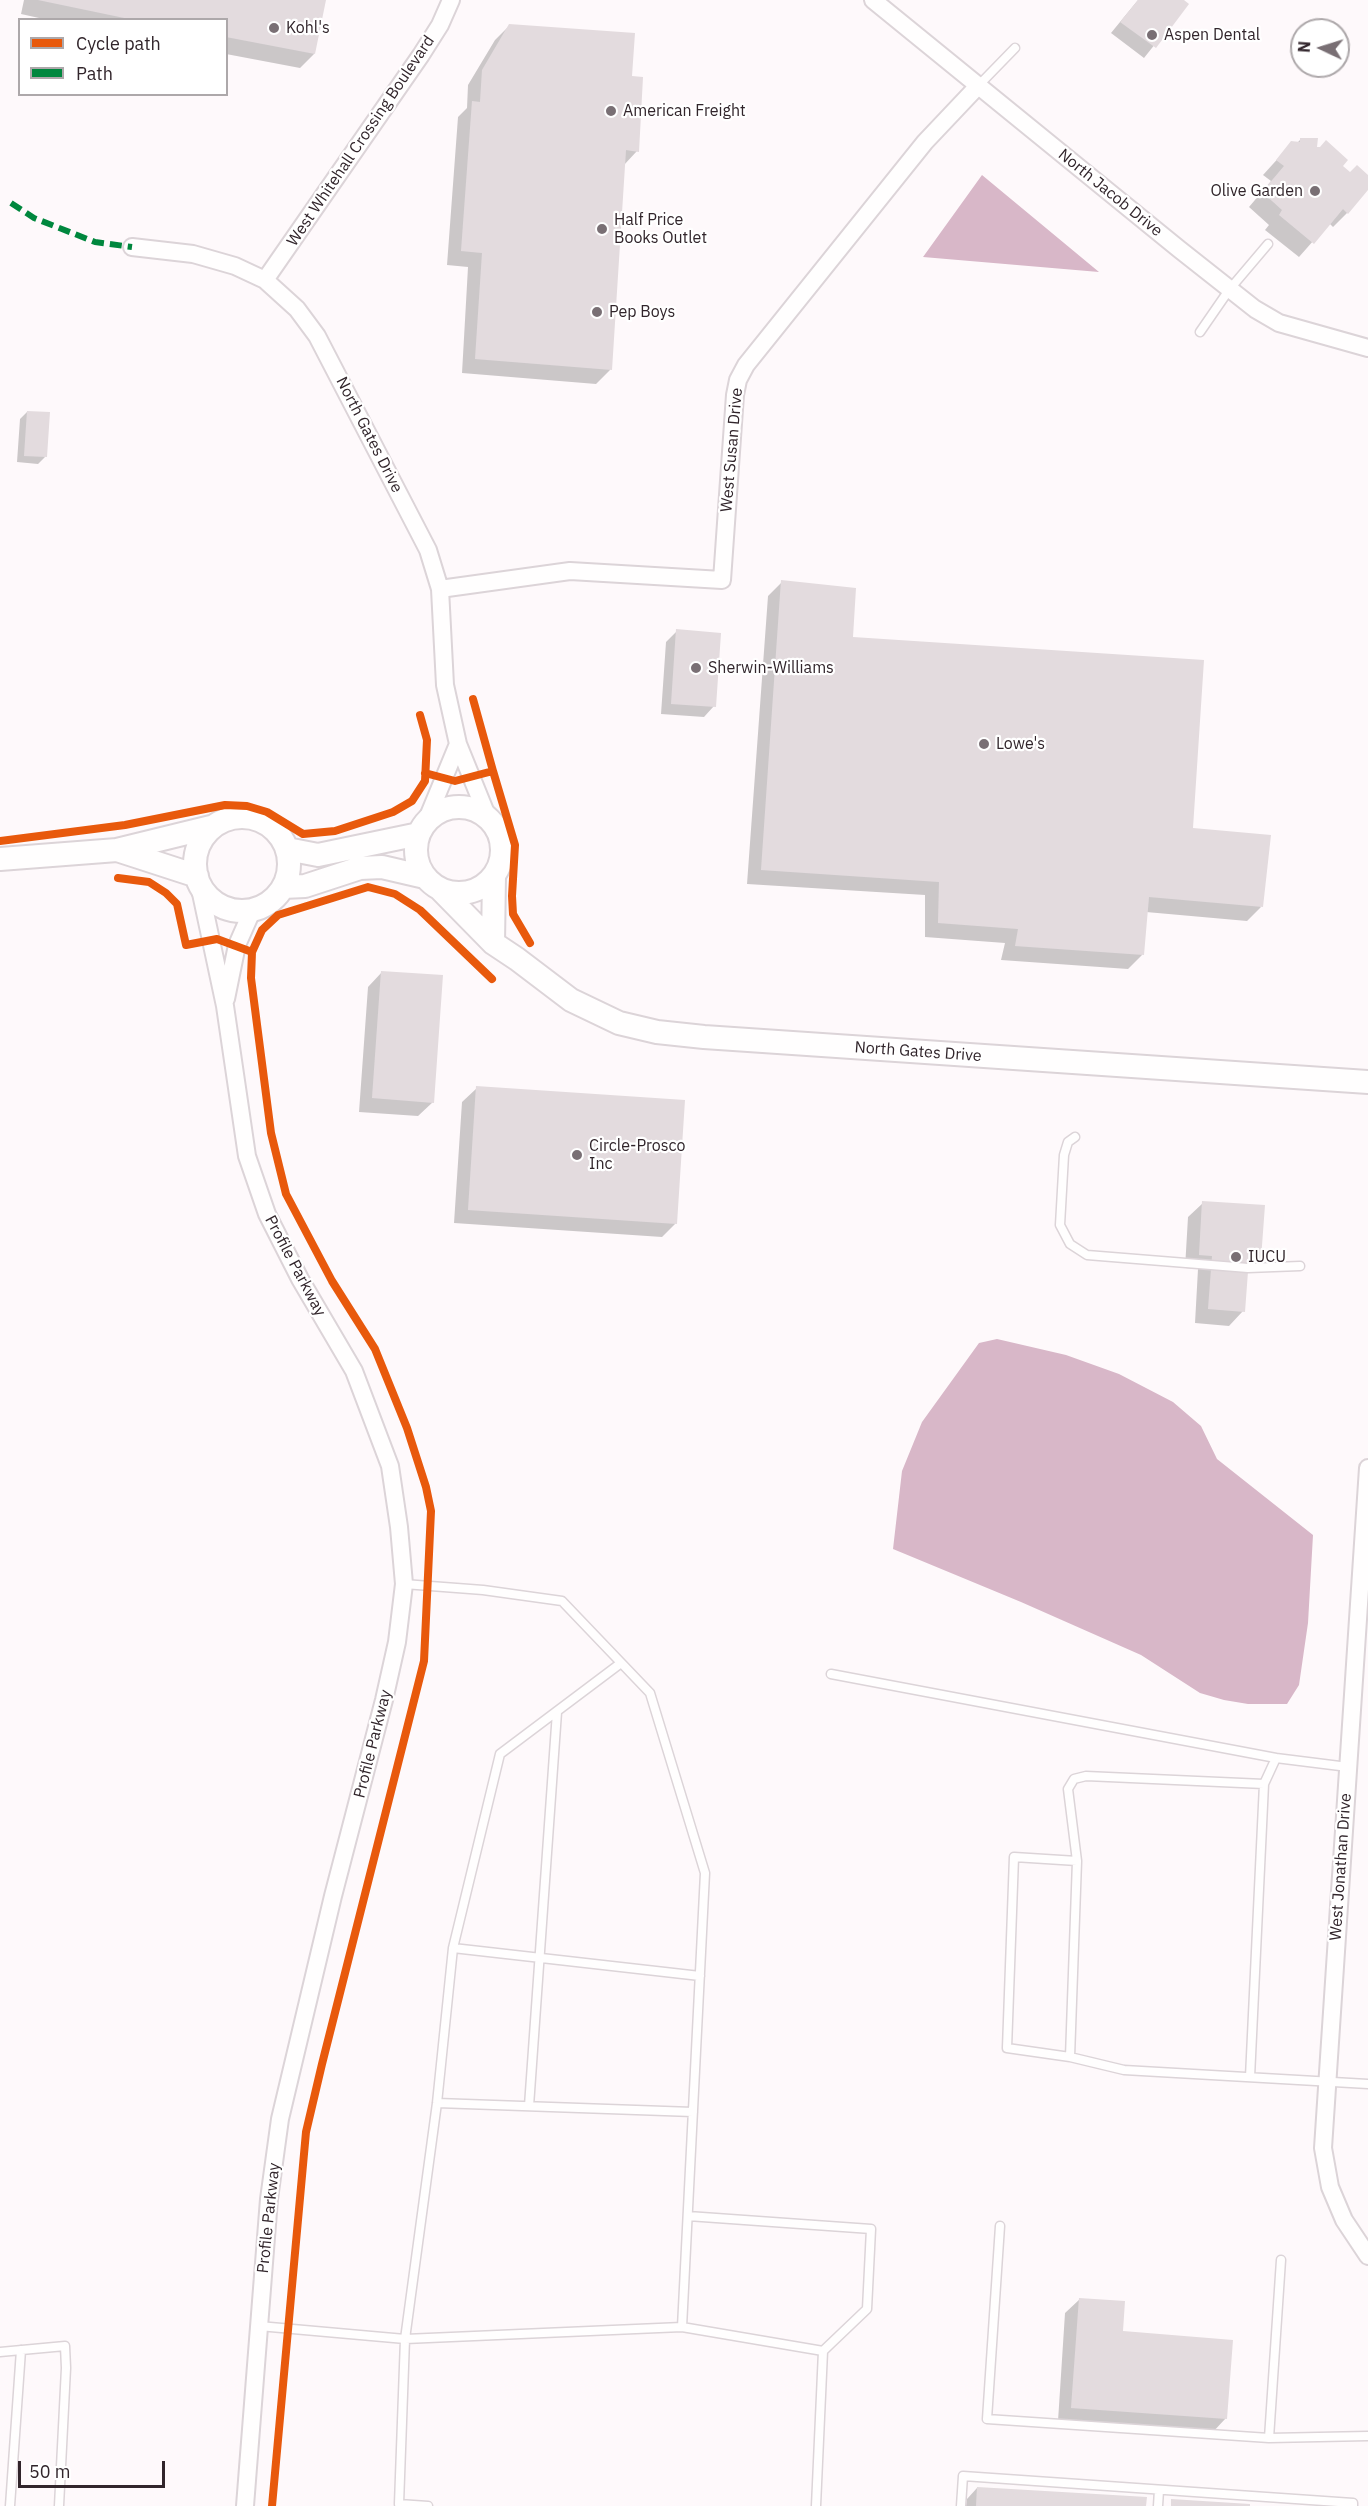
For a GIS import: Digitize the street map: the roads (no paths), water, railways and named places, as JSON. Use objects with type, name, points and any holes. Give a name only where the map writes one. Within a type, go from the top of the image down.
[{"type":"street","name":"West Whitehall Crossing Boulevard","points":[[266,280],[421,55],[440,25],[451,0]]},
{"type":"street","name":"North Jacob Drive","points":[[873,0],[1229,290],[1279,323],[1368,350]]},
{"type":"street","name":"West Susan Drive","points":[[440,590],[570,571],[722,580],[738,380],[746,365],[925,142],[978,87]]},
{"type":"street","name":"North Gates Drive","points":[[132,247],[193,254],[235,266],[266,280],[297,309],[317,336],[428,550],[440,590],[446,685],[458,744],[488,818]]},
{"type":"street","points":[[433,883],[416,856],[422,829],[458,744]]},
{"type":"street","points":[[287,849],[318,855],[422,829],[435,814],[448,809],[462,807],[476,811],[488,818],[501,840],[500,864],[494,876],[493,943]]},
{"type":"street","points":[[0,860],[117,850],[211,827],[225,819],[240,816],[255,818],[269,824],[280,835],[287,849],[290,864],[287,880],[280,894],[267,904],[252,911],[237,911],[221,907],[208,898],[194,869],[195,853],[201,839],[211,827]]},
{"type":"street","points":[[117,850],[198,880]]},
{"type":"street","points":[[283,887],[305,886],[360,868],[382,867],[464,893],[475,890],[494,876]]},
{"type":"street","name":"Profile Parkway","points":[[198,880],[225,1006],[248,1155],[267,1214],[300,1279],[354,1371],[390,1466],[404,1584],[397,1642],[384,1700],[333,1896],[280,2119],[269,2199],[245,2506]]},
{"type":"street","name":"North Gates Drive","points":[[433,883],[493,943],[578,1004],[619,1023],[657,1032],[704,1038],[1368,1082]]},
{"type":"street","name":"Profile Parkway","points":[[225,1006],[237,945],[252,911]]},
{"type":"street","name":"West Jonathan Drive","points":[[1368,1468],[1323,2148],[1330,2187],[1344,2220],[1368,2256]]},
{"type":"lane","points":[[978,87],[1015,48]]},
{"type":"lane","points":[[1200,332],[1229,290],[1268,244]]},
{"type":"lane","points":[[1075,1137],[1068,1142],[1065,1155],[1060,1225],[1070,1244],[1087,1254],[1248,1268],[1300,1266]]},
{"type":"lane","points":[[404,1584],[483,1590],[562,1601],[650,1693],[705,1873],[682,2327]]},
{"type":"lane","points":[[428,2506],[399,2504],[405,2339],[437,2103],[453,1948],[500,1754],[621,1663]]},
{"type":"lane","points":[[831,1674],[1276,1758],[1348,1767]]},
{"type":"lane","points":[[529,2106],[557,1712]]},
{"type":"lane","points":[[1250,2077],[1264,1784],[1276,1758]]},
{"type":"lane","points":[[1070,2057],[1077,1861],[1068,1789],[1074,1779],[1086,1776],[1264,1784]]},
{"type":"lane","points":[[1077,1861],[1014,1857],[1006,2048],[1070,2057],[1124,2070],[1368,2084]]},
{"type":"lane","points":[[453,1948],[700,1976]]},
{"type":"lane","points":[[437,2103],[693,2112]]},
{"type":"lane","points":[[688,2216],[871,2229],[867,2310],[823,2351],[816,2506]]},
{"type":"lane","points":[[1000,2226],[987,2419],[1269,2438],[1368,2436]]},
{"type":"lane","points":[[1269,2438],[1281,2260]]},
{"type":"lane","points":[[259,2326],[405,2339],[682,2327],[823,2351]]},
{"type":"lane","points":[[0,2352],[65,2346],[66,2368],[59,2506]]},
{"type":"lane","points":[[10,2506],[21,2350]]},
{"type":"lane","points":[[961,2506],[963,2476],[1353,2503],[1353,2506]]},
{"type":"lane","points":[[1158,2506],[1160,2490]]},
{"type":"place","name":"Kohl's","points":[[274,28]]},
{"type":"place","name":"Aspen Dental","points":[[1152,35]]},
{"type":"place","name":"American Freight","points":[[611,111]]},
{"type":"place","name":"Olive Garden","points":[[1315,191]]},
{"type":"place","name":"Half Price Books Outlet","points":[[602,229]]},
{"type":"place","name":"Pep Boys","points":[[597,312]]},
{"type":"place","name":"Sherwin-Williams","points":[[696,668]]},
{"type":"place","name":"Lowe's","points":[[984,744]]},
{"type":"place","name":"Circle-Prosco Inc","points":[[577,1155]]},
{"type":"place","name":"IUCU","points":[[1236,1257]]}]
